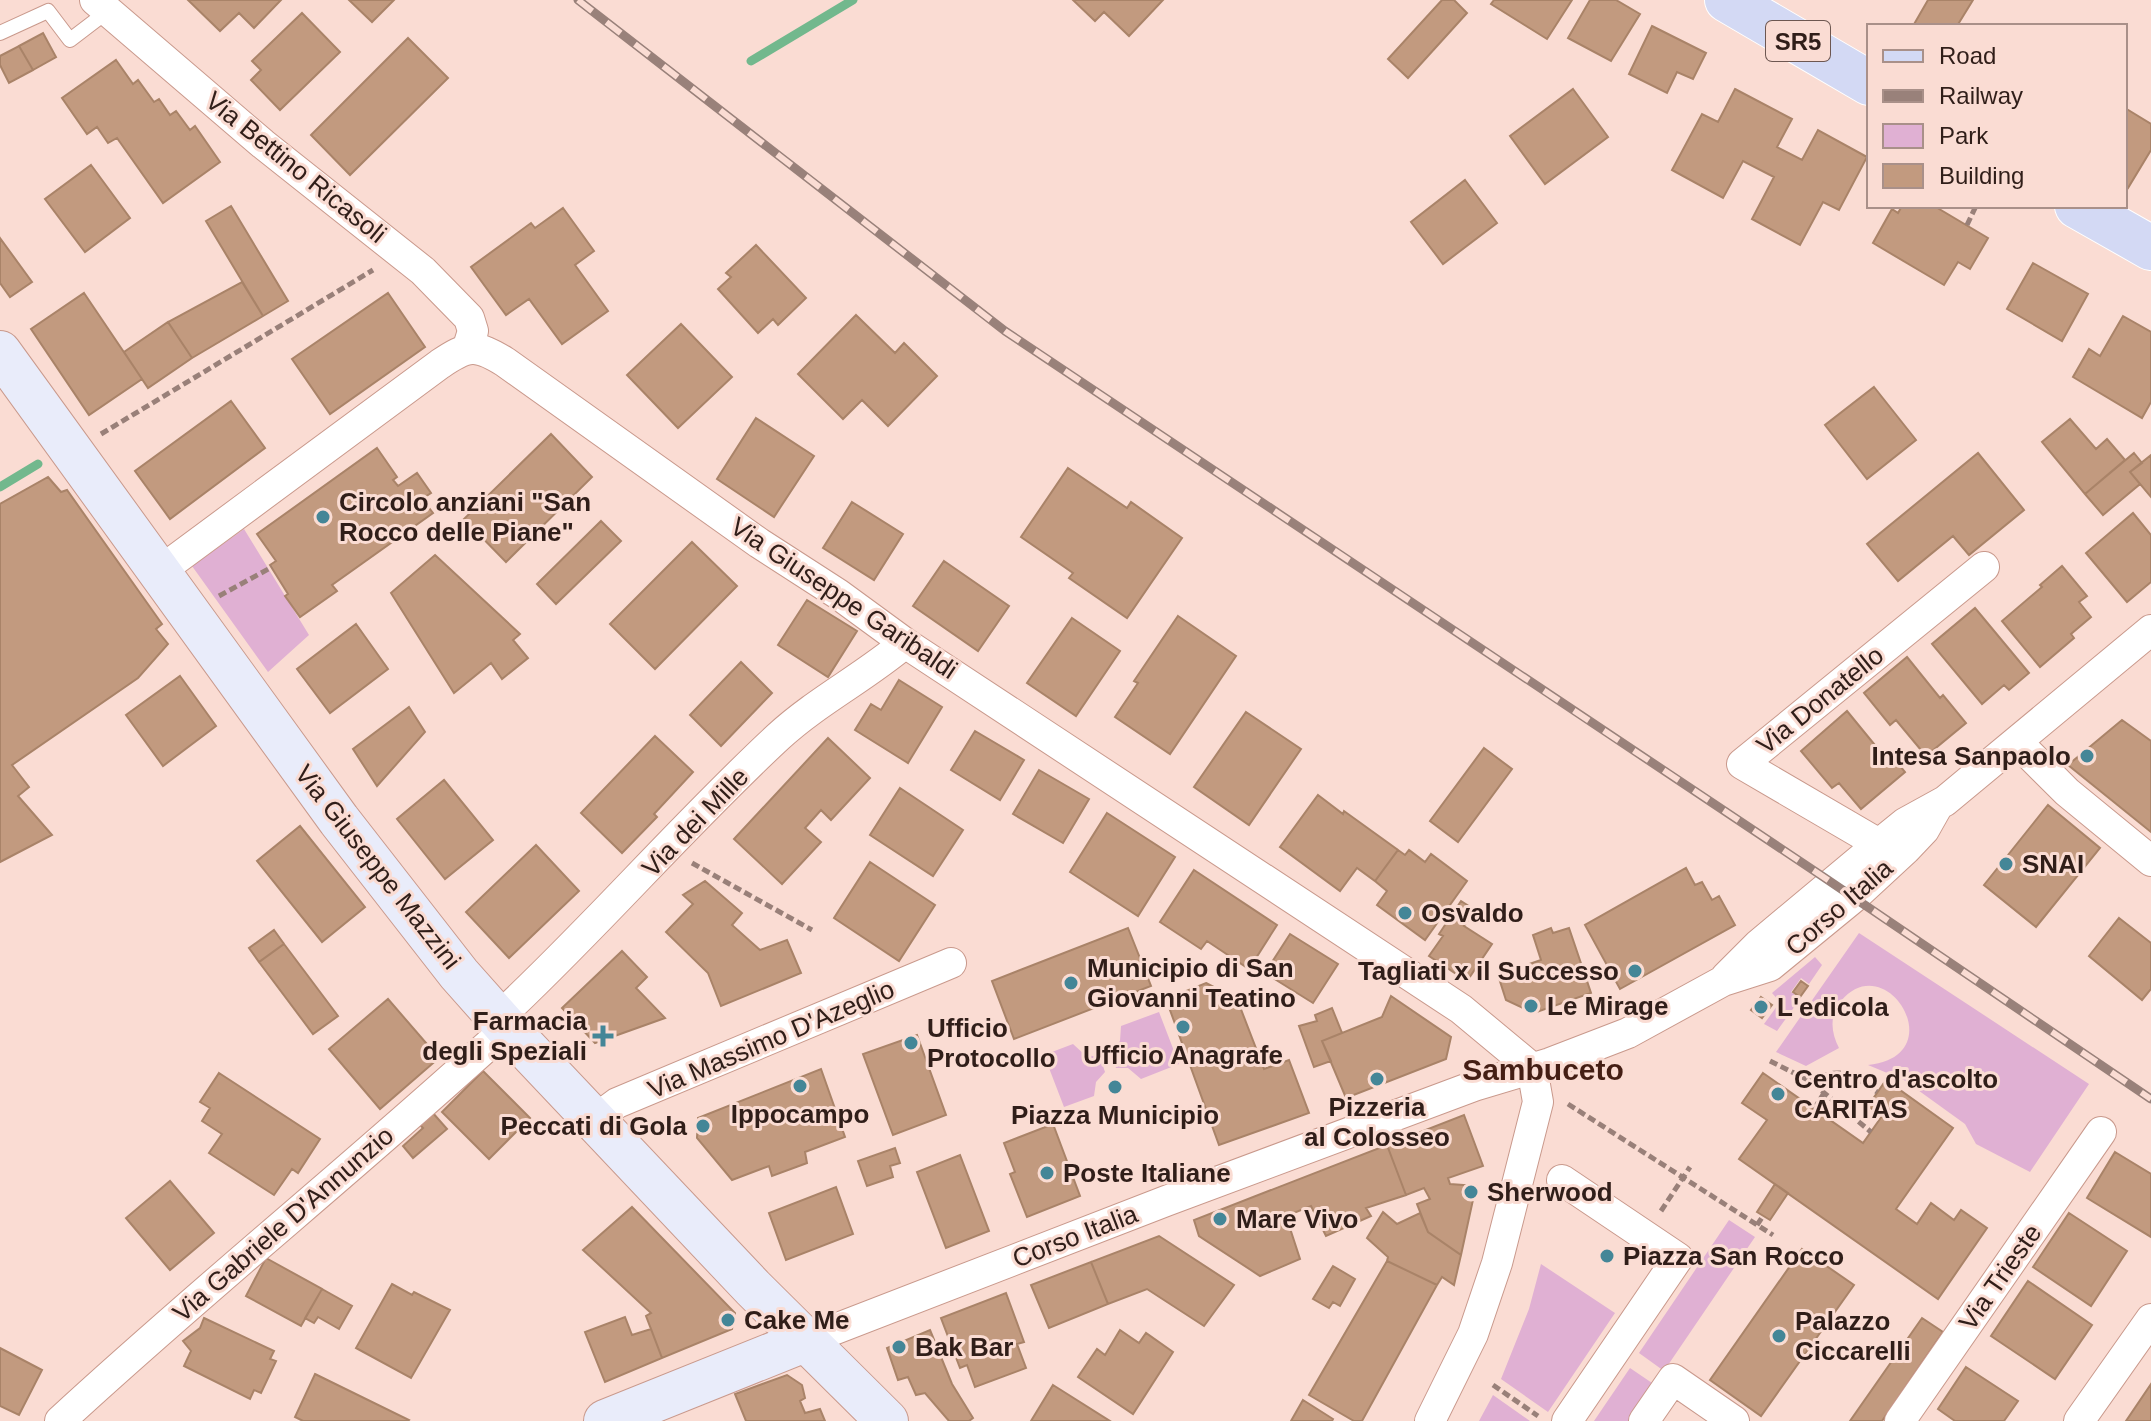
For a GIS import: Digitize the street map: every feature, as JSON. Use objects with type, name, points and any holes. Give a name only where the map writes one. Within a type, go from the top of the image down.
[{"type":"main road","name":"SR5","points":[[1727,0],[1867,82]]},
{"type":"main road","points":[[2081,208],[2151,248]]},
{"type":"street","name":"Via Bettino Ricasoli","points":[[102,6],[263,144],[431,279],[469,318],[473,331],[468,347]]},
{"type":"street","points":[[160,571],[440,364],[468,347]]},
{"type":"street","name":"Via Giuseppe Garibaldi","points":[[468,347],[482,349],[505,362],[905,643],[981,690],[1461,1009],[1532,1068]]},
{"type":"street","name":"Via Giuseppe Mazzini","points":[[0,352],[339,820],[424,930],[503,1023],[594,1120],[748,1282],[887,1421]]},
{"type":"street","name":"Via Donatello","points":[[1879,844],[1742,764],[1984,567]]},
{"type":"street","name":"Corso Italia","points":[[1723,981],[1758,945],[1879,844],[1905,823],[1937,807],[2151,630]]},
{"type":"street","name":"Via dei Mille","points":[[503,1023],[778,737],[825,699],[905,643]]},
{"type":"street","points":[[2017,742],[2067,792],[2151,861]]},
{"type":"street","name":"Corso Italia","points":[[605,1421],[1166,1201],[1474,1086],[1628,1033],[1723,981],[1770,966],[1853,898],[1906,849],[1924,830],[1937,807]]},
{"type":"street","name":"Via Massimo D'Azeglio","points":[[594,1120],[617,1103],[951,963]]},
{"type":"street","name":"Via Gabriele D'Annunzio","points":[[60,1421],[325,1186],[423,1105],[503,1023]]},
{"type":"street","points":[[1430,1421],[1473,1334],[1497,1263],[1538,1102],[1532,1068]]},
{"type":"street","name":"Via Trieste","points":[[1900,1421],[2101,1132]]},
{"type":"street","points":[[1555,1420],[1678,1258],[1562,1180]]},
{"type":"street","points":[[2079,1421],[2151,1319]]},
{"type":"street","points":[[1644,1421],[1673,1379],[1734,1421]]},
{"type":"lane","points":[[0,33],[48,11],[70,40],[102,6]]},
{"type":"path","points":[[1967,225],[1975,208]]},
{"type":"path","points":[[90,441],[374,270]]},
{"type":"path","points":[[215,598],[272,567]]},
{"type":"path","points":[[667,849],[812,930]]},
{"type":"path","points":[[1770,1061],[1810,1081],[1871,1132]]},
{"type":"path","points":[[1810,1081],[1826,1073],[1846,1071],[1877,1092]]},
{"type":"path","points":[[1814,1109],[1824,1093]]},
{"type":"path","points":[[1566,1103],[1773,1235]]},
{"type":"path","points":[[1645,1235],[1690,1167]]},
{"type":"path","points":[[1757,1225],[1763,1216]]},
{"type":"path","points":[[1493,1385],[1555,1420]]},
{"type":"green space","points":[[244,529],[309,635],[268,672],[192,566]]},
{"type":"green space","points":[[1859,933],[2089,1084],[2030,1172],[1976,1144],[1965,1124],[1904,1080],[1868,1065],[1893,1057],[1906,1043],[1909,1026],[1904,1009],[1892,995],[1876,987],[1859,988],[1837,1007],[1832,1024],[1839,1048],[1806,1066],[1776,1052]]},
{"type":"green space","points":[[1815,957],[1822,965],[1809,984],[1801,978],[1791,992],[1800,999],[1777,1031],[1764,1024],[1780,1002],[1772,993]]},
{"type":"green space","points":[[1159,1012],[1179,1064],[1141,1079],[1128,1068],[1116,1068],[1110,1053],[1120,1041],[1121,1026]]},
{"type":"green space","points":[[1073,1044],[1085,1055],[1100,1057],[1105,1072],[1096,1082],[1094,1096],[1064,1107],[1044,1055]]},
{"type":"green space","points":[[1729,1220],[1755,1237],[1664,1371],[1639,1353]]},
{"type":"green space","points":[[1541,1264],[1615,1313],[1548,1412],[1501,1379],[1529,1309]]},
{"type":"green space","points":[[1630,1368],[1655,1385],[1630,1421],[1594,1421]]},
{"type":"green space","points":[[1493,1395],[1530,1421],[1479,1421]]},
{"type":"building","points":[[188,0],[281,0],[254,28],[239,13],[220,31]]},
{"type":"building","points":[[349,0],[394,0],[372,22]]},
{"type":"building","points":[[1073,0],[1163,0],[1129,36],[1104,12],[1095,21]]},
{"type":"building","points":[[1442,0],[1454,0],[1467,13],[1408,78],[1388,59]]},
{"type":"building","points":[[1494,0],[1572,0],[1547,39],[1491,4]]},
{"type":"building","points":[[1590,0],[1616,0],[1640,14],[1611,61],[1568,38]]},
{"type":"building","points":[[1928,0],[1973,0],[1958,24],[1914,24]]},
{"type":"building","points":[[302,13],[340,52],[280,110],[251,80],[261,70],[252,61]]},
{"type":"building","points":[[1652,26],[1706,53],[1693,79],[1677,72],[1667,93],[1629,74]]},
{"type":"building","points":[[43,33],[56,57],[33,70],[19,46]]},
{"type":"building","points":[[408,38],[448,78],[350,175],[311,135]]},
{"type":"building","points":[[19,46],[33,70],[9,83],[0,65],[0,56]]},
{"type":"building","points":[[116,60],[133,84],[138,80],[154,102],[159,99],[170,115],[176,111],[190,130],[195,126],[220,162],[163,203],[117,138],[108,143],[97,127],[87,134],[62,98]]},
{"type":"building","points":[[1573,89],[1608,137],[1545,184],[1510,136]]},
{"type":"building","points":[[1735,89],[1792,119],[1777,147],[1802,160],[1818,130],[1867,157],[1839,210],[1823,202],[1800,245],[1752,219],[1774,177],[1743,161],[1723,198],[1672,170],[1702,114],[1718,122]]},
{"type":"building","points":[[2127,109],[2151,124],[2151,150],[2128,188]]},
{"type":"building","points":[[91,165],[130,218],[85,252],[45,199]]},
{"type":"building","points":[[1465,180],[1497,223],[1443,264],[1411,222]]},
{"type":"building","points":[[231,206],[288,301],[263,316],[206,221]]},
{"type":"building","points":[[563,208],[594,251],[575,265],[608,311],[562,344],[529,299],[506,315],[471,267],[531,223],[535,228]]},
{"type":"building","points":[[1901,208],[1937,208],[1988,238],[1970,269],[1958,262],[1944,285],[1873,243],[1892,209],[1898,213]]},
{"type":"building","points":[[0,238],[32,282],[10,297],[0,283]]},
{"type":"building","points":[[756,245],[806,298],[778,325],[773,319],[758,333],[718,289],[731,277],[726,273]]},
{"type":"building","points":[[2033,263],[2088,294],[2062,341],[2007,309]]},
{"type":"building","points":[[242,282],[263,316],[192,358],[168,322]]},
{"type":"building","points":[[84,293],[142,379],[89,415],[31,329]]},
{"type":"building","points":[[388,293],[425,347],[330,414],[292,359]]},
{"type":"building","points":[[856,315],[895,353],[904,343],[937,376],[888,426],[862,400],[843,419],[798,374]]},
{"type":"building","points":[[2123,316],[2151,332],[2151,402],[2142,418],[2073,377],[2089,349],[2100,356]]},
{"type":"building","points":[[168,322],[192,358],[148,388],[124,352]]},
{"type":"building","points":[[681,324],[732,377],[678,428],[627,375]]},
{"type":"building","points":[[1874,387],[1916,440],[1867,479],[1825,425]]},
{"type":"building","points":[[231,401],[265,448],[170,519],[135,471]]},
{"type":"building","points":[[756,418],[814,456],[774,517],[717,479]]},
{"type":"building","points":[[2070,419],[2096,449],[2107,439],[2125,460],[2085,494],[2042,442]]},
{"type":"building","points":[[551,434],[592,477],[506,562],[464,519]]},
{"type":"building","points":[[377,448],[397,477],[393,480],[398,486],[417,473],[431,493],[422,499],[433,513],[332,585],[337,591],[300,617],[285,596],[288,594],[270,565],[276,561],[257,534]]},
{"type":"building","points":[[1978,453],[2024,510],[1969,555],[1953,536],[1898,581],[1867,544]]},
{"type":"building","points":[[2134,453],[2142,463],[2130,472],[2140,484],[2103,515],[2085,494]]},
{"type":"building","points":[[2151,455],[2151,497],[2130,472]]},
{"type":"building","points":[[1068,468],[1127,508],[1131,502],[1182,538],[1127,618],[1069,578],[1073,573],[1021,537]]},
{"type":"building","points":[[48,477],[61,492],[67,490],[162,624],[156,629],[168,644],[138,678],[12,765],[29,787],[18,796],[52,835],[0,862],[0,504]]},
{"type":"building","points":[[852,502],[903,534],[874,580],[823,548]]},
{"type":"building","points":[[2133,513],[2151,535],[2151,582],[2127,602],[2086,553]]},
{"type":"building","points":[[601,521],[621,541],[556,604],[537,584]]},
{"type":"building","points":[[692,542],[737,586],[655,669],[610,624]]},
{"type":"building","points":[[435,555],[520,634],[513,640],[528,658],[502,679],[491,663],[454,693],[391,593]]},
{"type":"building","points":[[944,561],[1009,606],[978,651],[913,606]]},
{"type":"building","points":[[2062,566],[2087,596],[2079,602],[2091,617],[2071,634],[2074,638],[2040,667],[2002,621]]},
{"type":"building","points":[[807,600],[857,631],[828,677],[778,645]]},
{"type":"building","points":[[1975,608],[2029,673],[2009,690],[2004,685],[1982,704],[1932,644]]},
{"type":"building","points":[[1178,616],[1236,656],[1170,754],[1115,717],[1138,683],[1134,681]]},
{"type":"building","points":[[1072,618],[1120,651],[1076,716],[1027,683]]},
{"type":"building","points":[[356,624],[388,669],[330,713],[297,669]]},
{"type":"building","points":[[1907,657],[1940,698],[1943,695],[1966,723],[1926,756],[1896,720],[1890,725],[1864,693]]},
{"type":"building","points":[[741,662],[772,693],[721,746],[690,715]]},
{"type":"building","points":[[180,676],[216,726],[163,766],[126,715]]},
{"type":"building","points":[[899,680],[942,707],[908,763],[855,730],[871,704],[881,710]]},
{"type":"building","points":[[409,707],[425,732],[377,786],[353,749]]},
{"type":"building","points":[[1847,711],[1883,755],[1888,751],[1905,772],[1861,809],[1839,783],[1832,788],[1801,751]]},
{"type":"building","points":[[1246,712],[1301,749],[1249,825],[1194,787]]},
{"type":"building","points":[[2122,720],[2151,741],[2151,832],[2068,765]]},
{"type":"building","points":[[975,731],[1024,760],[1000,800],[951,770]]},
{"type":"building","points":[[655,736],[693,772],[654,814],[657,817],[622,853],[581,813]]},
{"type":"building","points":[[828,738],[870,778],[831,820],[821,810],[805,828],[821,842],[782,884],[734,839]]},
{"type":"building","points":[[1484,748],[1512,769],[1458,842],[1430,821]]},
{"type":"building","points":[[1039,770],[1089,799],[1063,843],[1013,814]]},
{"type":"building","points":[[444,780],[493,840],[445,879],[397,819]]},
{"type":"building","points":[[900,788],[963,830],[933,876],[870,835]]},
{"type":"building","points":[[1318,795],[1398,850],[1375,881],[1357,868],[1340,891],[1280,847]]},
{"type":"building","points":[[2048,805],[2100,848],[2036,927],[1984,885]]},
{"type":"building","points":[[1107,813],[1175,857],[1138,916],[1070,872]]},
{"type":"building","points":[[300,826],[365,907],[322,942],[257,861]]},
{"type":"building","points":[[536,845],[579,891],[509,958],[466,912]]},
{"type":"building","points":[[1398,850],[1405,855],[1409,850],[1425,862],[1431,854],[1467,881],[1425,940],[1377,905],[1387,891],[1375,881]]},
{"type":"building","points":[[870,862],[935,905],[899,961],[834,918]]},
{"type":"building","points":[[1686,868],[1695,885],[1702,882],[1712,900],[1719,896],[1735,925],[1620,989],[1585,925]]},
{"type":"building","points":[[1194,870],[1277,925],[1249,969],[1207,941],[1201,949],[1160,922]]},
{"type":"building","points":[[705,881],[742,913],[732,925],[760,950],[787,940],[801,973],[721,1006],[708,973],[666,932],[693,904],[683,895]]},
{"type":"building","points":[[1461,901],[1475,910],[1464,926],[1492,944],[1467,981],[1429,956],[1443,936],[1439,934]]},
{"type":"building","points":[[2119,918],[2151,943],[2151,989],[2142,1000],[2089,956]]},
{"type":"building","points":[[1128,928],[1151,986],[1014,1039],[992,981]]},
{"type":"building","points":[[1551,928],[1553,933],[1569,928],[1591,993],[1534,1013],[1506,1000],[1498,975],[1541,960],[1533,935]]},
{"type":"building","points":[[274,930],[284,944],[259,962],[249,948]]},
{"type":"building","points":[[1290,934],[1338,964],[1313,1003],[1265,973]]},
{"type":"building","points":[[284,944],[338,1016],[313,1034],[259,962]]},
{"type":"building","points":[[622,951],[647,977],[636,988],[665,1018],[595,1043],[562,1008]]},
{"type":"building","points":[[1801,981],[1808,986],[1800,997],[1793,992]]},
{"type":"building","points":[[1206,983],[1237,999],[1264,1069],[1289,1060],[1309,1113],[1219,1145],[1166,999]]},
{"type":"building","points":[[1391,996],[1451,1037],[1446,1059],[1346,1098],[1322,1041],[1382,1017]]},
{"type":"building","name":"L'edicola","points":[[1761,997],[1772,1005],[1762,1018],[1751,1010]]},
{"type":"building","points":[[388,999],[439,1058],[380,1109],[329,1049]]},
{"type":"building","points":[[1332,1008],[1342,1033],[1322,1041],[1331,1061],[1314,1067],[1299,1026],[1317,1021],[1315,1015]]},
{"type":"building","points":[[917,1035],[946,1115],[893,1135],[863,1054]]},
{"type":"building","points":[[821,1069],[845,1137],[805,1152],[807,1163],[772,1176],[769,1166],[732,1180],[697,1138],[698,1118]]},
{"type":"building","points":[[483,1071],[530,1118],[489,1159],[442,1112]]},
{"type":"building","points":[[219,1073],[320,1139],[298,1173],[292,1169],[274,1195],[209,1153],[222,1134],[202,1121],[210,1108],[200,1102]]},
{"type":"building","points":[[1763,1073],[1863,1143],[1882,1116],[1868,1106],[1886,1080],[1953,1128],[1896,1209],[1917,1224],[1931,1203],[1954,1220],[1961,1210],[1987,1228],[1938,1299],[1739,1159],[1767,1120],[1742,1103]]},
{"type":"building","points":[[432,1112],[447,1129],[413,1158],[403,1146],[423,1128],[419,1124]]},
{"type":"building","points":[[1464,1115],[1483,1166],[1448,1178],[1450,1184],[1476,1186],[1461,1255],[1428,1232],[1417,1204],[1430,1199],[1424,1188],[1406,1195],[1387,1145]]},
{"type":"building","points":[[1053,1124],[1080,1196],[1027,1217],[1010,1174],[1015,1172],[1004,1143]]},
{"type":"building","points":[[1387,1145],[1406,1195],[1366,1208],[1371,1216],[1326,1236],[1311,1206],[1286,1216],[1300,1259],[1260,1276],[1199,1236],[1194,1220]]},
{"type":"building","points":[[895,1148],[900,1163],[890,1166],[893,1177],[867,1186],[858,1161]]},
{"type":"building","points":[[2115,1152],[2151,1174],[2151,1237],[2087,1198]]},
{"type":"building","points":[[960,1155],[989,1231],[946,1248],[917,1172]]},
{"type":"building","points":[[170,1181],[214,1233],[170,1270],[126,1218]]},
{"type":"building","points":[[1775,1184],[1788,1193],[1770,1220],[1757,1212]]},
{"type":"building","points":[[836,1187],[853,1234],[786,1260],[769,1213]]},
{"type":"building","points":[[632,1207],[735,1313],[732,1329],[662,1358],[646,1316],[651,1313],[583,1250]]},
{"type":"building","points":[[1383,1212],[1397,1224],[1420,1213],[1428,1232],[1461,1255],[1454,1285],[1442,1277],[1437,1285],[1387,1261],[1388,1257],[1367,1238]]},
{"type":"building","points":[[2069,1213],[2127,1251],[2091,1306],[2033,1267]]},
{"type":"building","points":[[1159,1236],[1234,1285],[1204,1326],[1147,1289],[1108,1304],[1091,1262]]},
{"type":"building","name":"Palazzo Ciccarelli","points":[[1802,1249],[1854,1285],[1761,1416],[1710,1380]]},
{"type":"building","points":[[266,1258],[322,1289],[301,1326],[246,1296]]},
{"type":"building","points":[[1387,1261],[1437,1285],[1362,1421],[1354,1421],[1309,1395]]},
{"type":"building","points":[[1091,1262],[1108,1304],[1049,1328],[1031,1285]]},
{"type":"building","points":[[1333,1266],[1355,1279],[1340,1306],[1333,1302],[1329,1308],[1313,1299]]},
{"type":"building","points":[[2028,1281],[2092,1325],[2055,1379],[1991,1336]]},
{"type":"building","points":[[392,1284],[450,1310],[411,1378],[356,1348]]},
{"type":"building","points":[[322,1289],[352,1306],[339,1329],[318,1317],[314,1323],[305,1318]]},
{"type":"building","points":[[1006,1293],[1024,1342],[1017,1344],[1026,1368],[975,1387],[967,1365],[960,1368],[941,1318]]},
{"type":"building","points":[[625,1317],[632,1335],[651,1329],[662,1358],[605,1382],[585,1332]]},
{"type":"building","points":[[204,1318],[274,1351],[270,1359],[276,1361],[261,1393],[254,1390],[250,1399],[184,1366],[191,1351],[183,1341],[200,1328]]},
{"type":"building","points":[[1922,1318],[1943,1332],[1882,1421],[1850,1421]]},
{"type":"building","points":[[930,1330],[952,1384],[973,1418],[969,1421],[949,1421],[925,1393],[916,1395],[908,1377],[898,1380],[887,1348]]},
{"type":"building","points":[[1120,1330],[1139,1343],[1146,1333],[1173,1352],[1133,1414],[1078,1377],[1097,1349],[1105,1355]]},
{"type":"building","points":[[0,1348],[42,1370],[19,1415],[0,1406]]},
{"type":"building","points":[[1966,1367],[2018,1401],[2004,1421],[1955,1421],[1938,1409]]},
{"type":"building","points":[[315,1374],[409,1420],[303,1421],[295,1417]]},
{"type":"building","points":[[787,1375],[802,1385],[805,1398],[800,1401],[805,1413],[820,1409],[825,1421],[746,1421],[735,1394]]},
{"type":"building","points":[[2151,1384],[2151,1421],[2126,1421]]},
{"type":"building","points":[[1053,1385],[1110,1421],[1031,1421]]},
{"type":"building","points":[[1303,1400],[1333,1419],[1332,1421],[1291,1421]]},
{"type":"waterway","points":[[751,61],[853,0]]},
{"type":"waterway","points":[[0,487],[38,464]]},
{"type":"railway","points":[[578,0],[1005,331],[2151,1099]]},
{"type":"place","name":"Circolo anziani \"San Rocco delle Piane\"","points":[[323,517]]},
{"type":"place","name":"Intesa Sanpaolo","points":[[2087,756]]},
{"type":"place","name":"SNAI","points":[[2006,864]]},
{"type":"place","name":"Osvaldo","points":[[1405,913]]},
{"type":"place","name":"Tagliati x il Successo","points":[[1635,971]]},
{"type":"place","name":"Municipio di San Giovanni Teatino","points":[[1071,983]]},
{"type":"place","name":"Le Mirage","points":[[1531,1006]]},
{"type":"place","name":"L'edicola","points":[[1761,1007]]},
{"type":"place","name":"Ufficio Anagrafe","points":[[1183,1027]]},
{"type":"place","name":"Farmacia degli Speziali","points":[[603,1036]]},
{"type":"place","name":"Ufficio Protocollo","points":[[911,1043]]},
{"type":"place","name":"Pizzeria al Colosseo","points":[[1377,1079]]},
{"type":"place","name":"Ippocampo","points":[[800,1086]]},
{"type":"place","name":"Piazza Municipio","points":[[1115,1087]]},
{"type":"place","name":"Centro d'ascolto CARITAS","points":[[1778,1094]]},
{"type":"place","name":"Peccati di Gola","points":[[703,1126]]},
{"type":"place","name":"Poste Italiane","points":[[1047,1173]]},
{"type":"place","name":"Sherwood","points":[[1471,1192]]},
{"type":"place","name":"Mare Vivo","points":[[1220,1219]]},
{"type":"place","name":"Piazza San Rocco","points":[[1607,1256]]},
{"type":"place","name":"Cake Me","points":[[728,1320]]},
{"type":"place","name":"Palazzo Ciccarelli","points":[[1779,1336]]},
{"type":"place","name":"Bak Bar","points":[[899,1347]]},
{"type":"district","name":"Sambuceto","points":[[1543,1069]]}]
